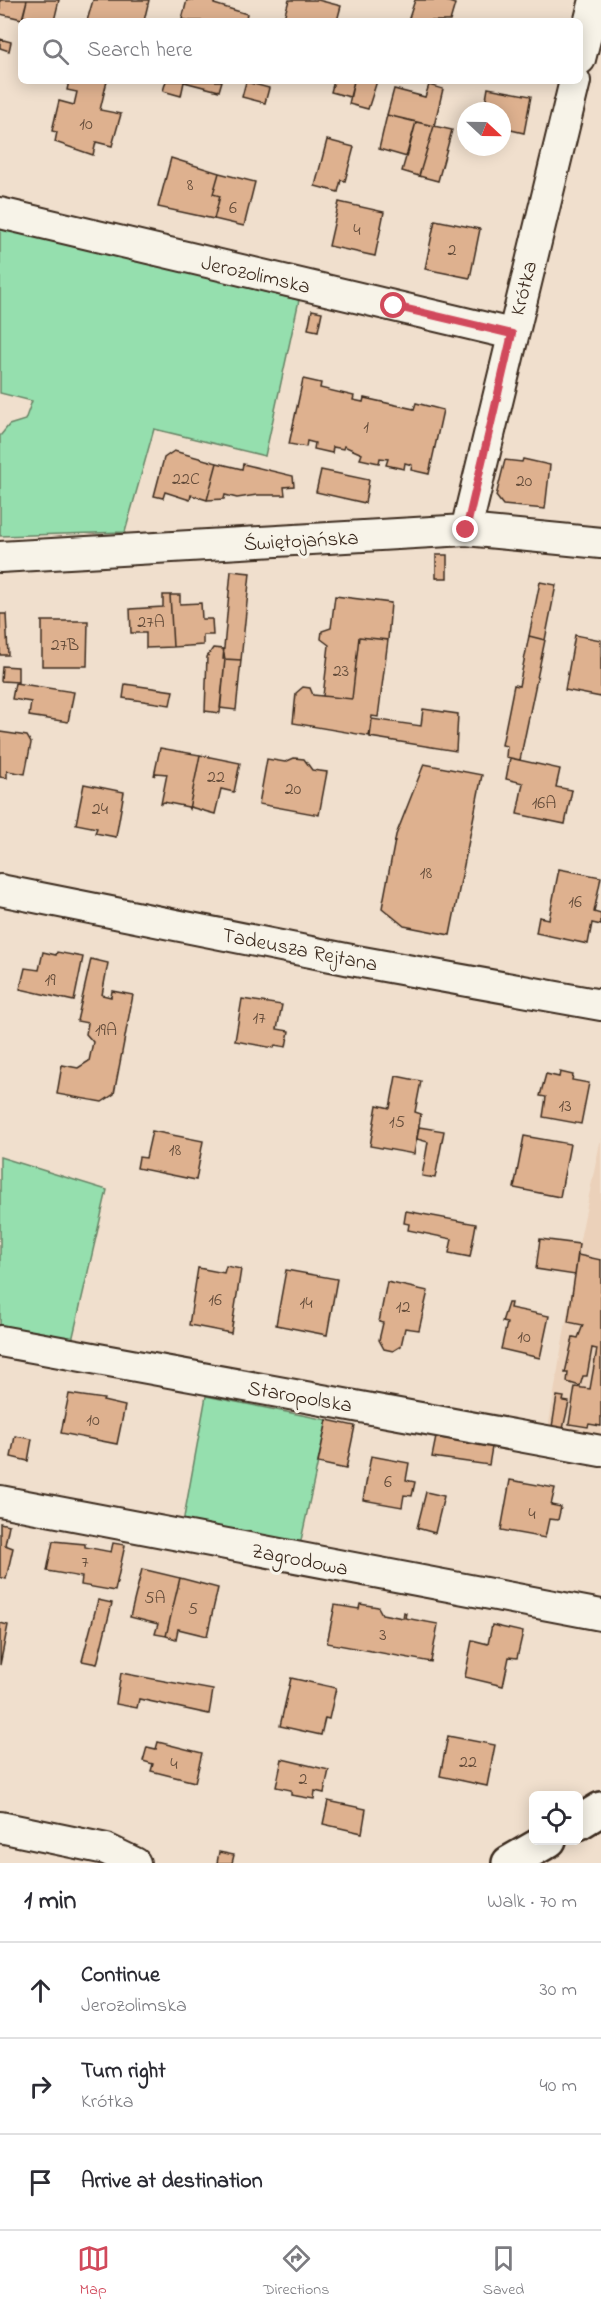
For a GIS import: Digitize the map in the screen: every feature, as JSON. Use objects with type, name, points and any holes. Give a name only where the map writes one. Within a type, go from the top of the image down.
[{"type":"street","points":[[583,47],[595,0]]},
{"type":"street","name":"Krótka","points":[[466,530],[574,84]]},
{"type":"street","name":"Jerozolimska","points":[[0,213],[512,334]]},
{"type":"street","name":"Świętojańska","points":[[0,557],[466,530],[601,543]]},
{"type":"street","name":"Tadeusza Rejtana","points":[[0,890],[351,960],[601,1005]]},
{"type":"street","name":"Staropolska","points":[[0,1341],[601,1451]]},
{"type":"street","name":"Zagrodowa","points":[[0,1502],[601,1615]]},
{"type":"street","points":[[583,1820],[601,1809]]},
{"type":"street","points":[[0,1827],[106,1849],[135,1863]]},
{"type":"street","points":[[509,1863],[540,1845]]},
{"type":"shaded area","points":[[601,1138],[601,1440],[548,1429],[579,1244]]},
{"type":"green space","points":[[0,228],[299,300],[265,456],[154,429],[125,532],[0,536],[0,436],[9,425],[25,420],[32,401],[0,393]]},
{"type":"green space","points":[[0,1157],[107,1190],[71,1345],[0,1329]]},
{"type":"green space","points":[[206,1396],[327,1420],[300,1545],[183,1523]]},
{"type":"building","points":[[0,0],[27,0],[22,18],[0,14]]},
{"type":"building","points":[[27,0],[59,0],[55,18],[23,17]]},
{"type":"building","points":[[93,0],[149,0],[145,18],[88,18]]},
{"type":"building","points":[[187,0],[215,0],[214,4],[247,14],[246,18],[182,18]]},
{"type":"building","points":[[289,0],[318,0],[341,6],[338,18],[284,18]]},
{"type":"building","points":[[415,0],[443,0],[455,4],[451,18],[409,18]]},
{"type":"building","points":[[0,39],[11,42],[9,51],[0,48]]},
{"type":"building","points":[[68,84],[106,84],[100,110],[121,114],[112,146],[96,142],[93,155],[55,142],[57,132],[52,131],[59,101],[74,105],[77,92],[67,90]]},
{"type":"building","points":[[165,84],[184,84],[181,96],[163,91]]},
{"type":"building","points":[[192,84],[221,84],[219,91]]},
{"type":"building","points":[[245,84],[269,88],[265,103],[242,97]]},
{"type":"building","points":[[333,84],[353,84],[350,97],[331,92]]},
{"type":"building","points":[[353,84],[376,84],[368,109],[349,104]]},
{"type":"building","points":[[429,85],[443,89],[434,126],[387,115],[394,89],[425,97]]},
{"type":"building","points":[[488,88],[531,96],[524,133],[511,130],[511,102],[486,102]]},
{"type":"building","points":[[387,115],[416,122],[407,157],[379,149]]},
{"type":"building","points":[[416,122],[434,126],[419,176],[402,171]]},
{"type":"building","points":[[434,126],[452,130],[438,181],[419,176]]},
{"type":"building","points":[[327,140],[354,147],[345,181],[341,180],[338,192],[315,186]]},
{"type":"building","points":[[171,158],[219,173],[213,194],[220,196],[214,219],[158,207]]},
{"type":"building","points":[[219,173],[255,182],[244,226],[214,219],[220,196],[213,194]]},
{"type":"building","points":[[339,202],[384,212],[375,256],[329,246]]},
{"type":"building","points":[[435,220],[480,229],[470,278],[425,269]]},
{"type":"building","points":[[312,310],[322,312],[318,331],[308,329]]},
{"type":"building","points":[[303,379],[321,383],[320,388],[354,396],[353,400],[363,402],[364,398],[414,409],[416,403],[443,410],[429,474],[411,470],[412,465],[405,463],[404,469],[386,465],[388,459],[380,458],[379,463],[360,459],[362,454],[344,446],[343,449],[333,447],[332,453],[314,449],[315,443],[307,441],[306,447],[289,444]]},
{"type":"building","points":[[174,451],[217,463],[207,500],[191,495],[190,500],[165,492],[163,498],[154,496],[164,458]]},
{"type":"building","points":[[523,459],[550,465],[545,509],[503,505],[496,496],[505,460],[522,462]]},
{"type":"building","points":[[217,463],[242,469],[243,464],[293,476],[294,486],[284,487],[285,495],[237,498],[225,495],[224,499],[207,500]]},
{"type":"building","points":[[321,470],[369,480],[365,503],[316,492]]},
{"type":"building","points":[[436,555],[447,555],[447,578],[436,578]]},
{"type":"building","points":[[231,571],[250,573],[241,660],[223,659]]},
{"type":"building","points":[[540,582],[556,585],[545,640],[529,636]]},
{"type":"building","points":[[163,595],[170,595],[173,647],[146,648],[146,633],[131,633],[130,609],[163,607]]},
{"type":"building","points":[[170,595],[180,595],[180,604],[201,603],[202,619],[212,619],[213,635],[203,635],[203,645],[173,647]]},
{"type":"building","points":[[335,596],[391,603],[388,640],[359,637],[352,699],[323,696],[329,645],[321,639],[322,631],[331,628]]},
{"type":"building","points":[[0,614],[6,614],[8,655],[0,655]]},
{"type":"building","points":[[42,621],[88,621],[87,666],[42,666]]},
{"type":"building","points":[[575,635],[601,640],[601,697],[565,690]]},
{"type":"building","points":[[529,636],[545,640],[520,760],[506,757],[507,746],[502,745],[514,685],[519,686]]},
{"type":"building","points":[[359,637],[388,640],[378,717],[372,716],[369,736],[293,723],[296,693],[303,687],[310,688],[313,695],[352,699]]},
{"type":"building","points":[[213,648],[223,649],[225,659],[220,713],[205,711],[207,657]]},
{"type":"building","points":[[225,659],[241,660],[236,710],[220,708]]},
{"type":"building","points":[[2,666],[18,667],[18,682],[1,681]]},
{"type":"building","points":[[15,683],[74,692],[68,722],[29,716],[31,702],[12,699]]},
{"type":"building","points":[[125,684],[173,691],[170,705],[123,698]]},
{"type":"building","points":[[423,709],[458,714],[456,751],[370,737],[372,719],[421,726]]},
{"type":"building","points":[[0,732],[27,736],[31,743],[25,774],[7,771],[7,778],[0,777]]},
{"type":"building","points":[[160,748],[200,755],[189,809],[164,802],[161,804],[167,774],[156,773],[154,776]]},
{"type":"building","points":[[200,755],[240,763],[234,792],[221,789],[215,814],[190,807],[189,809]]},
{"type":"building","points":[[294,758],[304,759],[312,770],[327,772],[319,815],[259,804],[267,759],[285,762]]},
{"type":"building","points":[[510,758],[560,769],[556,787],[572,790],[565,824],[517,814],[523,783],[506,779]]},
{"type":"building","points":[[424,764],[482,775],[450,935],[404,926],[382,908],[396,835]]},
{"type":"building","points":[[84,784],[124,792],[116,837],[95,833],[97,828],[76,824]]},
{"type":"building","points":[[559,869],[601,877],[594,912],[601,914],[601,925],[592,923],[588,944],[536,933],[539,917],[549,919]]},
{"type":"building","points":[[43,952],[83,957],[74,1001],[20,989],[25,968],[39,970]]},
{"type":"building","points":[[91,959],[108,963],[102,995],[111,997],[112,991],[133,995],[114,1094],[102,1102],[57,1094],[62,1065],[78,1068],[89,1061],[93,1042],[86,1034],[88,1023],[77,1021]]},
{"type":"building","points":[[242,999],[282,1005],[277,1029],[289,1031],[286,1047],[275,1045],[274,1048],[235,1041]]},
{"type":"building","points":[[560,1072],[573,1075],[572,1080],[589,1083],[581,1124],[543,1117],[546,1097],[540,1096],[546,1074],[559,1077]]},
{"type":"building","points":[[396,1076],[421,1081],[415,1112],[421,1114],[414,1154],[370,1146],[377,1105],[390,1108]]},
{"type":"building","points":[[419,1127],[444,1131],[435,1178],[422,1176],[428,1142],[417,1139]]},
{"type":"building","points":[[152,1131],[203,1141],[196,1180],[137,1168],[139,1157],[146,1158]]},
{"type":"building","points":[[524,1136],[570,1144],[560,1197],[514,1188]]},
{"type":"building","points":[[406,1211],[476,1224],[470,1257],[449,1253],[452,1239],[408,1230],[409,1224],[404,1223]]},
{"type":"building","points":[[540,1239],[579,1244],[575,1275],[536,1269]]},
{"type":"building","points":[[578,1255],[601,1260],[601,1426],[589,1424],[588,1427],[569,1424],[575,1387],[590,1389],[597,1349],[592,1348],[587,1376],[583,1376],[580,1386],[567,1382],[568,1373],[565,1373],[573,1337],[578,1338],[583,1325],[568,1322]]},
{"type":"building","points":[[226,1266],[241,1269],[231,1333],[189,1325],[198,1268],[224,1273]]},
{"type":"building","points":[[286,1270],[337,1279],[327,1335],[276,1325]]},
{"type":"building","points":[[387,1282],[428,1291],[419,1330],[405,1328],[401,1346],[393,1351],[384,1349],[379,1340],[383,1323],[379,1322]]},
{"type":"building","points":[[508,1303],[511,1303],[510,1308],[549,1316],[540,1358],[501,1349],[507,1323],[502,1322]]},
{"type":"building","points":[[69,1394],[104,1399],[103,1401],[125,1406],[117,1444],[61,1433]]},
{"type":"building","points":[[557,1396],[564,1397],[563,1401],[569,1402],[563,1429],[552,1427]]},
{"type":"building","points":[[327,1420],[355,1426],[346,1469],[318,1463]]},
{"type":"building","points":[[15,1436],[32,1439],[28,1461],[11,1457]]},
{"type":"building","points":[[436,1437],[492,1447],[489,1465],[432,1457]]},
{"type":"building","points":[[371,1456],[409,1463],[406,1480],[415,1482],[412,1496],[404,1495],[402,1507],[363,1500]]},
{"type":"building","points":[[510,1480],[555,1488],[551,1505],[561,1507],[558,1520],[549,1519],[545,1538],[501,1530]]},
{"type":"building","points":[[426,1492],[444,1496],[435,1533],[417,1528]]},
{"type":"building","points":[[0,1523],[9,1525],[5,1545],[13,1548],[6,1579],[0,1577]]},
{"type":"building","points":[[53,1541],[85,1544],[85,1547],[111,1552],[113,1543],[125,1545],[115,1591],[81,1585],[82,1577],[47,1571]]},
{"type":"building","points":[[142,1569],[180,1578],[166,1636],[155,1634],[158,1624],[130,1617]]},
{"type":"building","points":[[180,1578],[218,1588],[207,1636],[178,1629],[176,1639],[166,1636]]},
{"type":"building","points":[[98,1600],[112,1603],[97,1664],[82,1661]]},
{"type":"building","points":[[360,1604],[378,1607],[382,1614],[403,1618],[404,1612],[406,1613],[405,1618],[438,1624],[431,1662],[327,1643],[335,1605],[359,1609]]},
{"type":"building","points":[[0,1623],[8,1625],[0,1665]]},
{"type":"building","points":[[492,1625],[523,1632],[517,1658],[509,1657],[503,1686],[465,1677],[472,1640],[488,1644]]},
{"type":"building","points":[[121,1673],[213,1690],[209,1714],[139,1699],[137,1708],[116,1704]]},
{"type":"building","points":[[291,1678],[336,1688],[329,1719],[325,1718],[321,1735],[280,1726]]},
{"type":"building","points":[[448,1736],[495,1745],[487,1786],[440,1776]]},
{"type":"building","points":[[158,1742],[202,1753],[195,1782],[151,1771],[153,1764],[143,1761],[147,1747],[156,1749]]},
{"type":"building","points":[[282,1759],[329,1770],[324,1793],[315,1791],[314,1799],[291,1795],[291,1790],[276,1787]]},
{"type":"building","points":[[328,1801],[366,1809],[362,1833],[323,1824]]},
{"type":"building","points":[[219,1852],[234,1855],[232,1863],[217,1863]]},
{"type":"route","points":[[394,306],[512,334],[466,530]]}]
